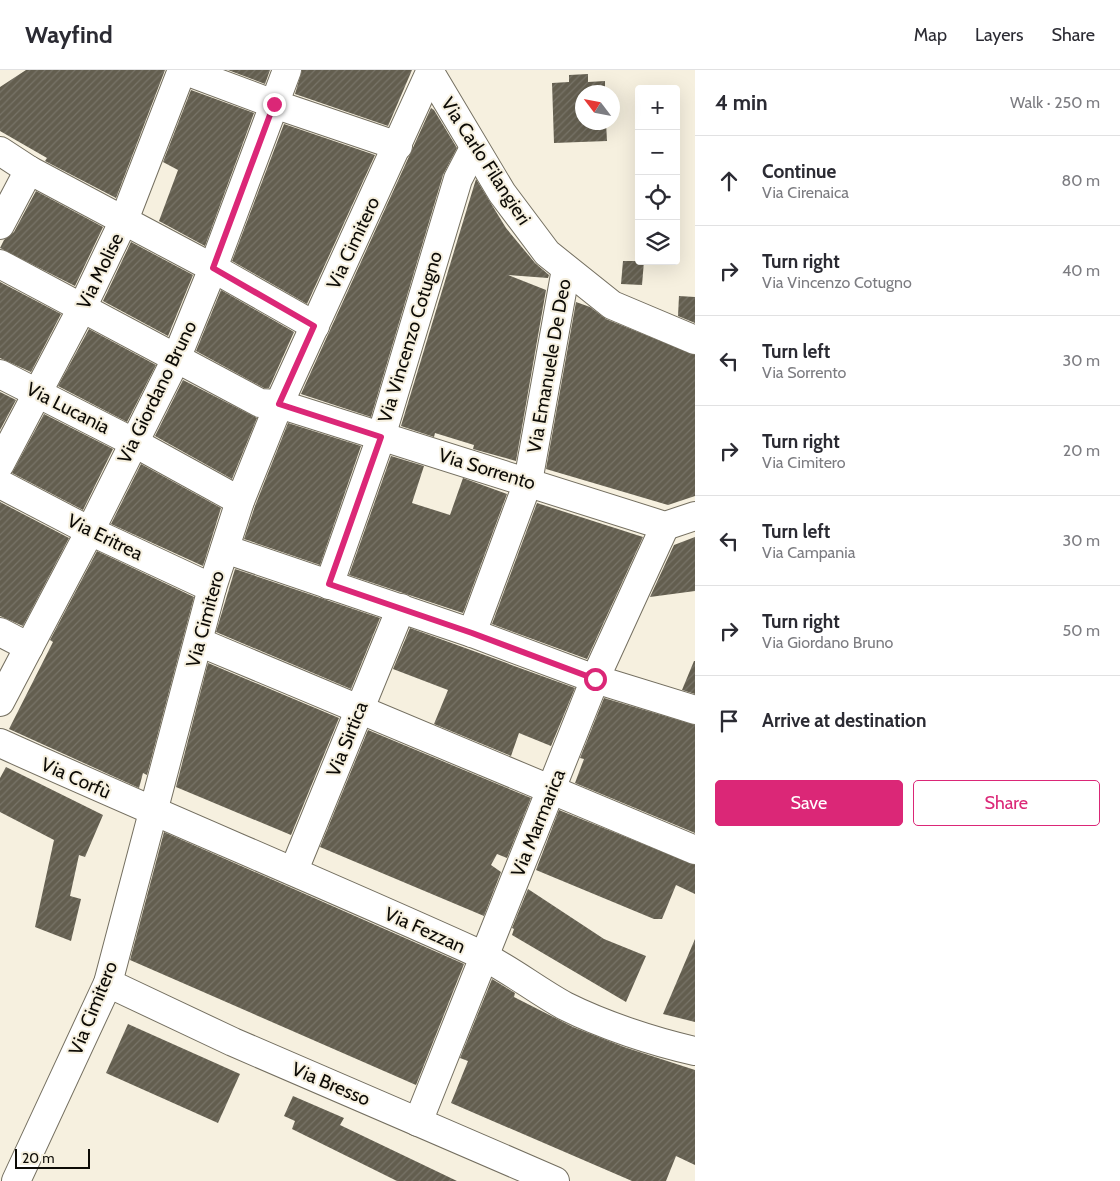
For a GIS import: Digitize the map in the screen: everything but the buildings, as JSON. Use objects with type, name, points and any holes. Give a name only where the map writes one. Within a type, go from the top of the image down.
[{"type":"street","points":[[183,70],[274,104],[398,146]]},
{"type":"street","name":"Via Molise","points":[[0,464],[82,308],[124,220],[183,70]]},
{"type":"street","name":"Via Giordano Bruno","points":[[0,702],[90,531],[176,359],[213,268],[288,70]]},
{"type":"street","name":"Via Cimitero","points":[[16,1181],[108,983],[212,588],[240,501],[279,404],[431,72]]},
{"type":"street","name":"Via Carlo Filangieri","points":[[431,72],[502,193],[547,253],[612,305],[695,340]]},
{"type":"street","name":"Via Vincenzo Cotugno","points":[[329,584],[381,437],[458,179],[474,148]]},
{"type":"street","points":[[0,151],[30,170],[213,268],[314,326]]},
{"type":"street","points":[[0,225],[30,170]]},
{"type":"street","name":"Via Sorrento","points":[[0,264],[260,403],[279,404],[665,526]]},
{"type":"street","name":"Via Emanuele De Deo","points":[[472,633],[528,482],[566,269]]},
{"type":"street","name":"Via Lucania","points":[[0,374],[133,442],[240,501]]},
{"type":"street","name":"Via Eritrea","points":[[0,484],[90,531],[212,588]]},
{"type":"street","points":[[665,526],[695,516]]},
{"type":"street","name":"Via Marmarica","points":[[418,1122],[595,679],[665,526]]},
{"type":"street","points":[[225,549],[401,608],[595,679],[695,710]]},
{"type":"street","name":"Via Sirtica","points":[[294,870],[401,608]]},
{"type":"street","points":[[0,632],[29,647]]},
{"type":"street","points":[[199,642],[695,850]]},
{"type":"street","name":"Via Corfù","points":[[0,743],[152,812]]},
{"type":"street","name":"Via Fezzan","points":[[152,812],[294,870],[485,956],[566,1006],[657,1043],[695,1050]]},
{"type":"street","name":"Via Bresso","points":[[108,983],[233,1042],[556,1181]]},
{"type":"route","points":[[274,104],[213,268],[314,326],[279,404],[381,437],[329,584],[472,633],[595,679]]}]
